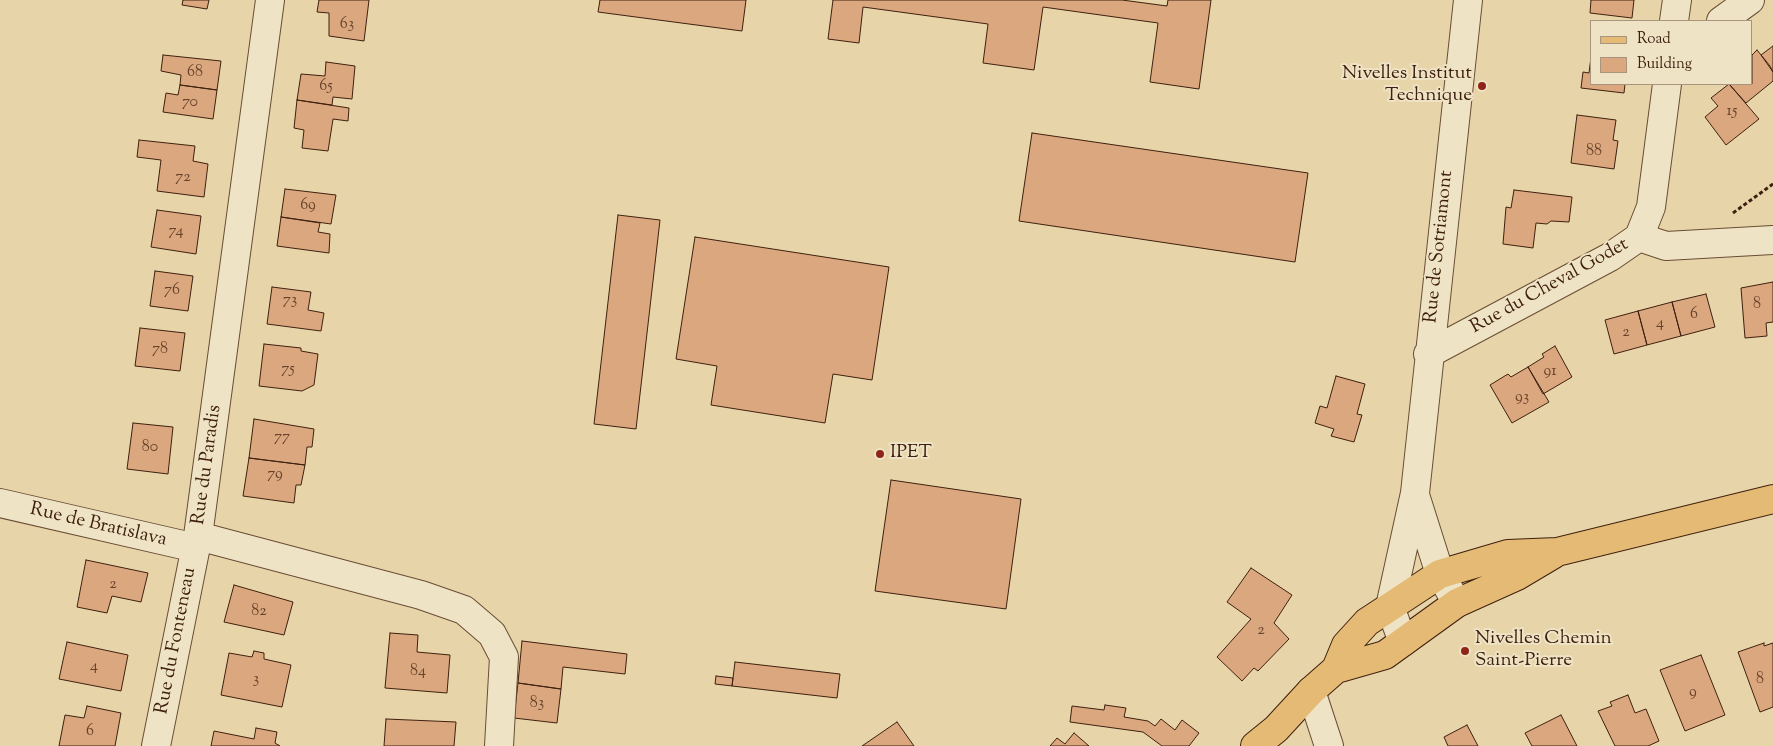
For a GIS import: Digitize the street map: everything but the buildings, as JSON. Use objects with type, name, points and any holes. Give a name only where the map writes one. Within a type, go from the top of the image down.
[{"type":"main road","points":[[1255,746],[1276,729],[1310,691],[1336,668],[1346,645],[1367,622],[1440,574],[1508,554],[1557,552],[1773,499]]},
{"type":"main road","points":[[1336,668],[1386,655],[1457,603],[1517,576],[1557,552]]},
{"type":"street","name":"Rue du Paradis","points":[[270,0],[197,542],[421,596],[464,610],[492,634],[504,657],[499,746]]},
{"type":"street","name":"Rue de Sotriamont","points":[[1390,607],[1414,493],[1468,0]]},
{"type":"street","points":[[1674,20],[1677,0]]},
{"type":"street","points":[[1722,20],[1750,0]]},
{"type":"street","name":"Rue du Cheval Godet","points":[[1428,354],[1610,257],[1639,237],[1651,207],[1667,85]]},
{"type":"street","points":[[1639,237],[1666,246],[1773,240]]},
{"type":"street","name":"Rue de Sotriamont","points":[[1414,493],[1440,574],[1457,603]]},
{"type":"street","name":"Rue de Bratislava","points":[[0,503],[197,542]]},
{"type":"street","name":"Rue du Fonteneau","points":[[156,746],[197,542]]},
{"type":"street","points":[[1390,607],[1403,642]]},
{"type":"street","points":[[1310,691],[1328,746]]},
{"type":"place","name":"Nivelles Institut Technique","points":[[1482,86]]},
{"type":"place","name":"IPET","points":[[880,454]]},
{"type":"place","name":"Nivelles Chemin Saint-Pierre","points":[[1465,651]]}]
